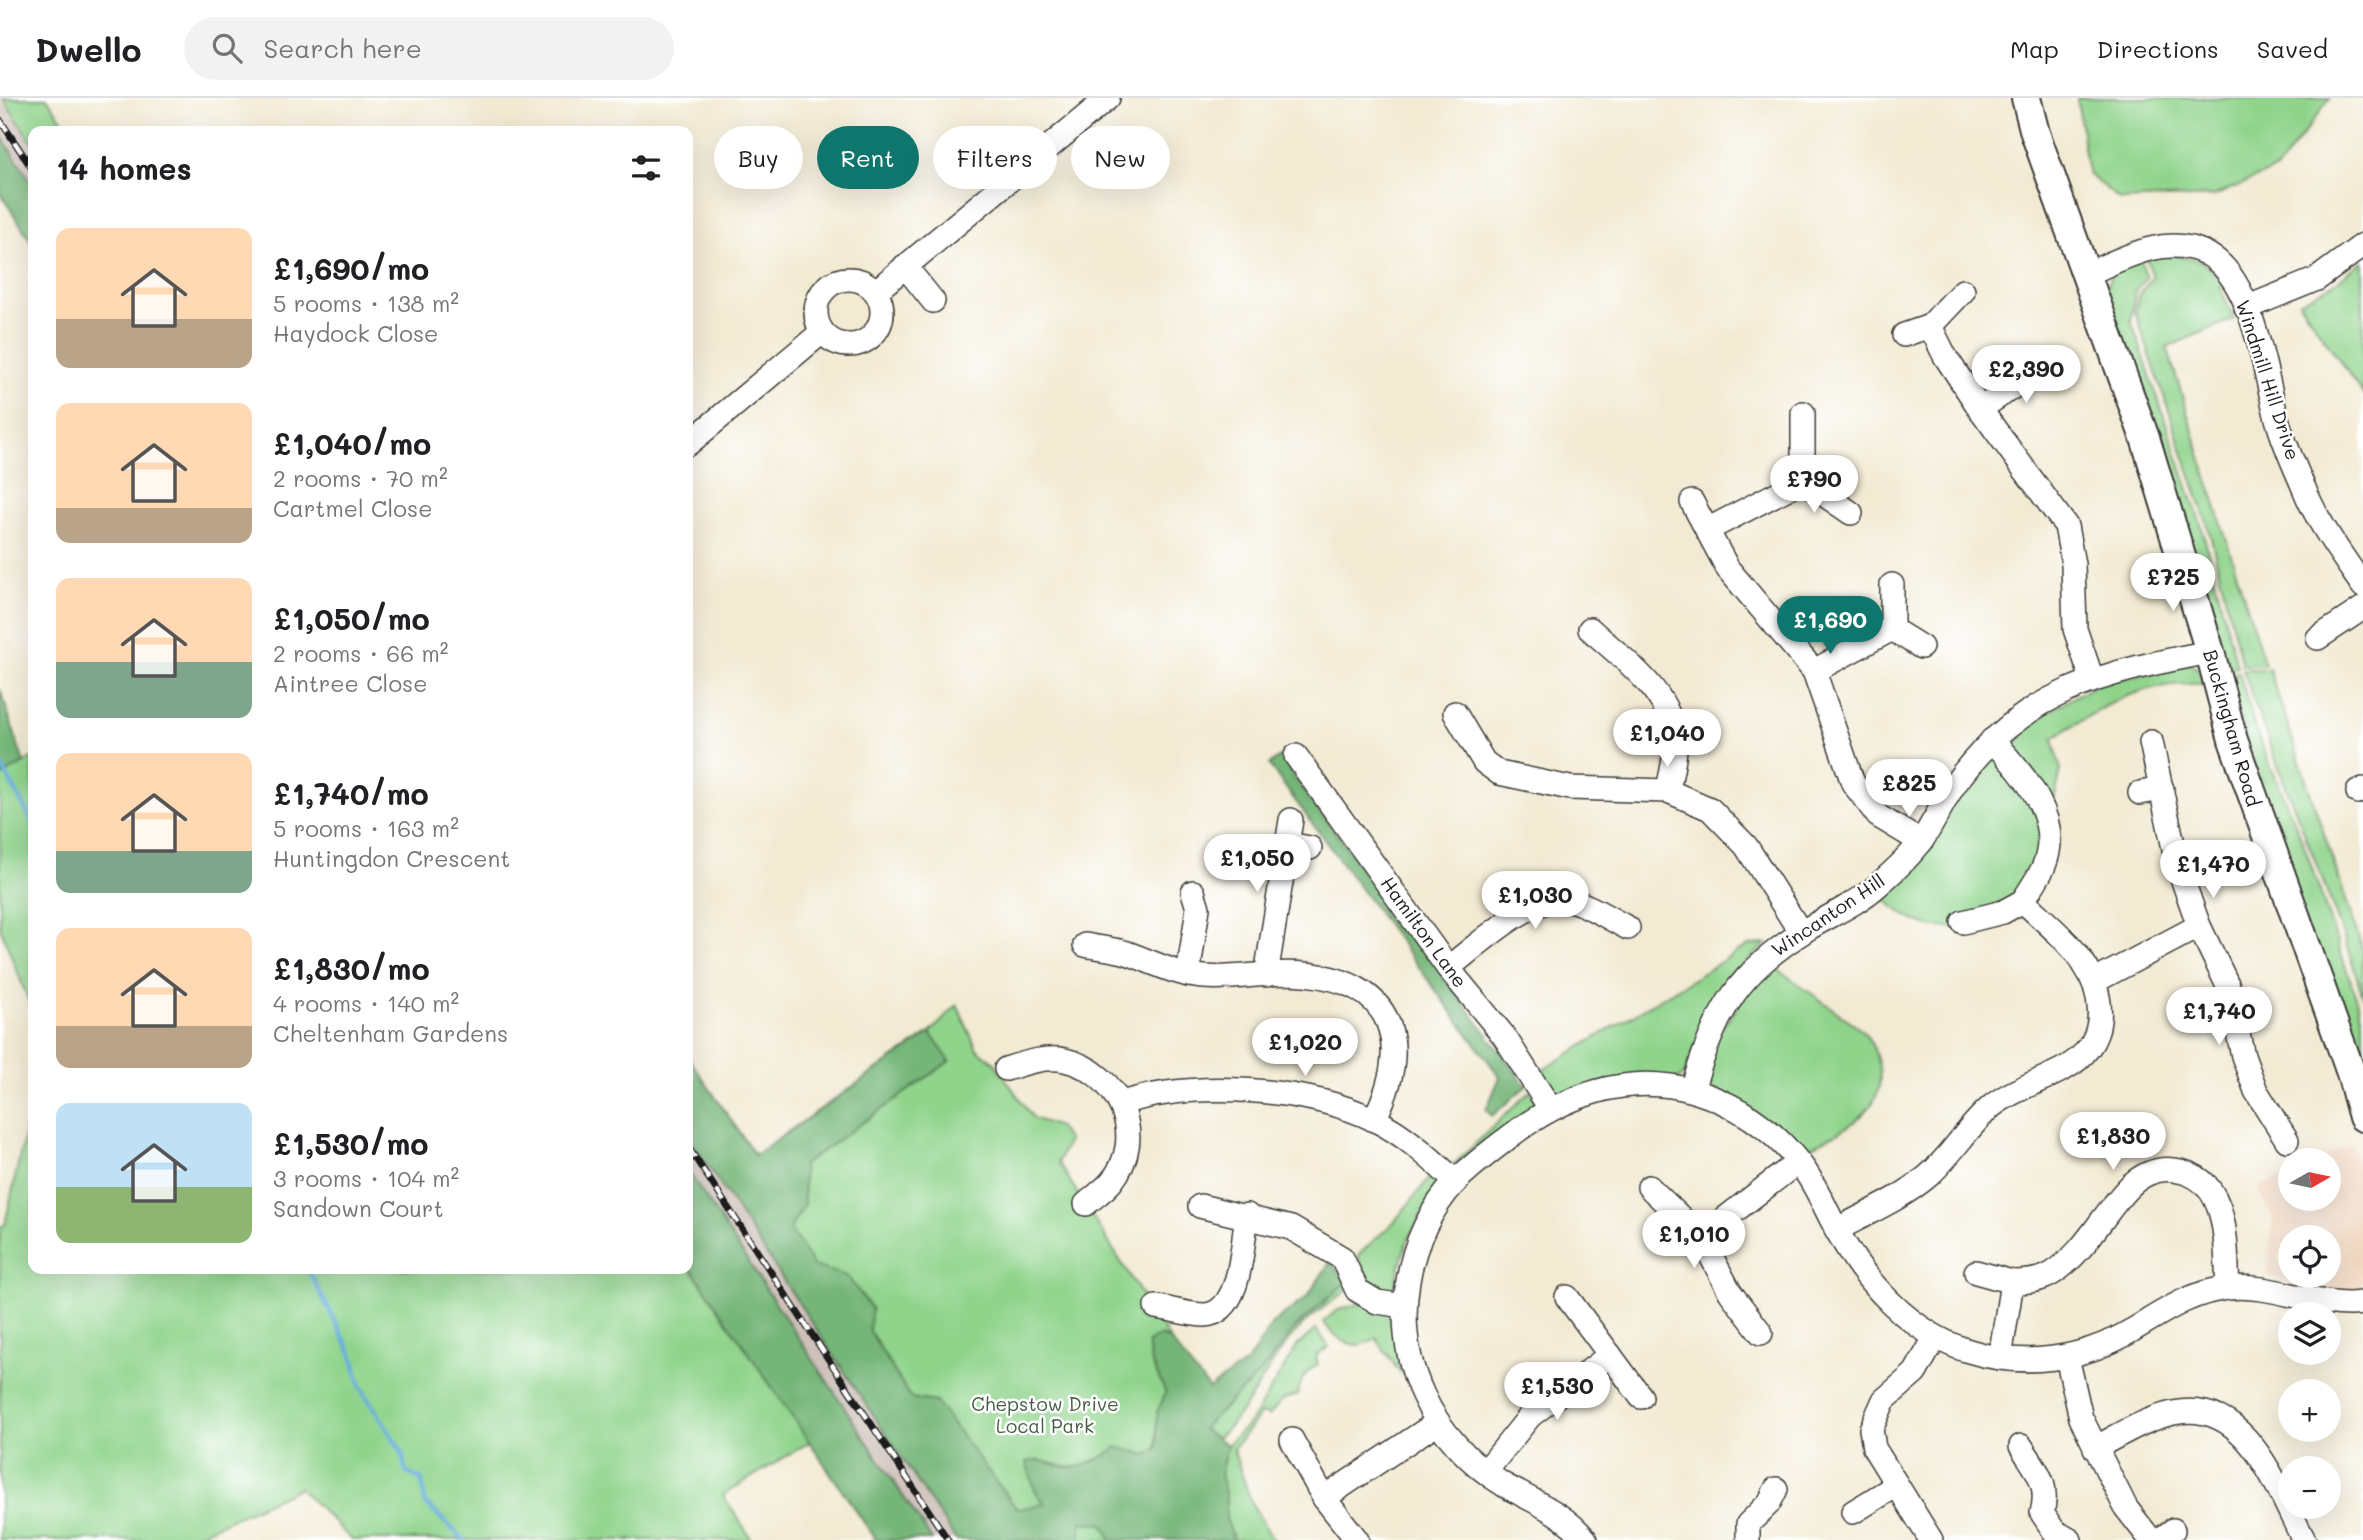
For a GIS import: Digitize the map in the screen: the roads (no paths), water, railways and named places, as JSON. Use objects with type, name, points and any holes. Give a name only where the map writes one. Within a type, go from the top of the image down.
[{"type":"main road","name":"Buckingham Road","points":[[2026,98],[2035,133],[2146,441],[2210,652],[2233,740],[2347,1061],[2363,1117]]},
{"type":"street","points":[[876,291],[1108,98]]},
{"type":"street","points":[[2246,308],[2317,279],[2363,245]]},
{"type":"street","name":"Windmill Hill Drive","points":[[2087,274],[2141,251],[2161,246],[2183,246],[2204,252],[2222,264],[2236,282],[2257,336],[2279,424],[2304,489],[2336,547],[2363,586]]},
{"type":"street","points":[[905,266],[933,301]]},
{"type":"street","points":[[856,279],[876,291],[883,311],[877,331],[870,338],[850,345],[839,344],[822,332],[817,322],[818,299],[834,282],[856,279]]},
{"type":"street","points":[[1904,335],[1930,326],[1963,291]]},
{"type":"street","points":[[1930,326],[1945,356],[1980,409],[2066,526],[2073,564],[2075,629],[2092,679]]},
{"type":"street","points":[[693,440],[822,332]]},
{"type":"street","points":[[1980,409],[2019,383],[2055,369]]},
{"type":"street","points":[[1803,413],[1803,480]]},
{"type":"street","points":[[1803,480],[1851,513]]},
{"type":"street","points":[[1707,530],[1803,480]]},
{"type":"street","points":[[1692,502],[1728,569],[1796,646],[1814,671],[1853,783],[1878,816],[1921,842]]},
{"type":"street","points":[[1892,585],[1892,629]]},
{"type":"street","points":[[2318,638],[2363,608]]},
{"type":"street","points":[[1590,629],[1651,685],[1669,711],[1675,744],[1668,791]]},
{"type":"street","points":[[1814,671],[1892,629]]},
{"type":"street","points":[[1892,629],[1921,647]]},
{"type":"street","name":"Wincanton Hill","points":[[1692,1090],[1717,1018],[1733,992],[1769,955],[1875,888],[1921,842],[1954,786],[1992,740],[2035,707],[2092,679],[2210,652]]},
{"type":"street","points":[[1455,713],[1484,762],[1499,773],[1570,788],[1668,791],[1710,809],[1746,846],[1801,933]]},
{"type":"street","points":[[1962,922],[1992,916],[2023,901],[2044,867],[2050,832],[2039,802],[2021,773],[1992,740]]},
{"type":"street","points":[[2151,742],[2151,791],[2199,926],[2228,986],[2243,1056],[2256,1091],[2281,1114],[2287,1140]]},
{"type":"street","name":"Hamilton Lane","points":[[1296,756],[1448,968],[1504,1036],[1550,1108]]},
{"type":"street","points":[[1266,975],[1299,846],[1291,820]]},
{"type":"street","points":[[1188,975],[1198,908],[1193,892]]},
{"type":"street","points":[[1448,968],[1529,908],[1550,899],[1571,900],[1628,928]]},
{"type":"street","points":[[1836,1230],[1913,1188],[1930,1174],[1970,1126],[1994,1104],[2026,1085],[2067,1067],[2087,1052],[2098,1031],[2101,1005],[2095,981],[2064,940],[2023,901]]},
{"type":"street","points":[[2095,981],[2199,926]]},
{"type":"street","points":[[1085,945],[1125,964],[1188,975],[1206,977],[1303,973],[1332,978],[1357,988],[1378,1004],[1389,1026],[1395,1049],[1391,1083],[1374,1120]]},
{"type":"street","points":[[1006,1069],[1045,1059],[1064,1050],[1106,1082],[1122,1103],[1128,1130],[1118,1188],[1086,1204]]},
{"type":"street","points":[[1586,1540],[1561,1517],[1486,1471],[1461,1450],[1438,1422],[1422,1395],[1413,1367],[1405,1306],[1409,1269],[1419,1239],[1435,1208],[1456,1182],[1476,1162],[1550,1108],[1580,1094],[1620,1086],[1658,1085],[1692,1090],[1724,1102],[1754,1119],[1798,1161],[1816,1187],[1854,1261],[1887,1298],[1935,1338],[1970,1352],[2024,1360],[2067,1357],[2103,1346],[2174,1304],[2228,1288],[2288,1292],[2319,1303],[2345,1306],[2363,1303]]},
{"type":"street","points":[[1122,1103],[1171,1093],[1222,1090],[1267,1093],[1324,1103],[1374,1120],[1415,1145],[1456,1182]]},
{"type":"street","points":[[1701,1237],[1798,1161]]},
{"type":"street","points":[[1976,1272],[2012,1282],[2032,1281],[2051,1275],[2066,1263],[2128,1188],[2140,1178],[2169,1169],[2197,1176],[2218,1201],[2228,1288]]},
{"type":"street","points":[[1649,1187],[1701,1237],[1730,1292],[1761,1333]]},
{"type":"street","points":[[1200,1206],[1247,1215],[1291,1228],[1342,1258],[1357,1290],[1377,1302],[1405,1306]]},
{"type":"street","points":[[1156,1307],[1207,1315],[1223,1309],[1234,1296],[1247,1215]]},
{"type":"street","points":[[2000,1358],[2012,1282]]},
{"type":"street","points":[[1567,1297],[1642,1397]]},
{"type":"street","points":[[1931,1540],[1874,1448],[1871,1429],[1885,1400],[1915,1373],[1935,1338]]},
{"type":"street","points":[[1486,1471],[1530,1416],[1610,1355]]},
{"type":"street","points":[[2067,1357],[2081,1418],[2126,1508],[2151,1540]]},
{"type":"street","points":[[2095,1448],[2153,1419],[2175,1412],[2218,1416],[2237,1427],[2252,1444],[2304,1540]]},
{"type":"street","points":[[1324,1498],[1438,1422]]},
{"type":"street","points":[[1293,1440],[1324,1498],[1357,1540]]},
{"type":"street","points":[[2020,1445],[2042,1480],[2047,1495],[2042,1513],[2054,1531],[2070,1540]]},
{"type":"street","points":[[1853,1512],[1897,1485]]},
{"type":"street","points":[[1748,1540],[1748,1524],[1769,1503],[1776,1489]]},
{"type":"waterway","points":[[0,763],[28,814]]},
{"type":"waterway","points":[[311,1274],[352,1354],[361,1388],[402,1452],[406,1472],[422,1480],[425,1503],[464,1540]]},
{"type":"railway","points":[[0,120],[28,162]]},
{"type":"railway","points":[[693,1155],[948,1540]]},
{"type":"park label","name":"Chepstow Drive Local Park","points":[[1045,1415]]}]
